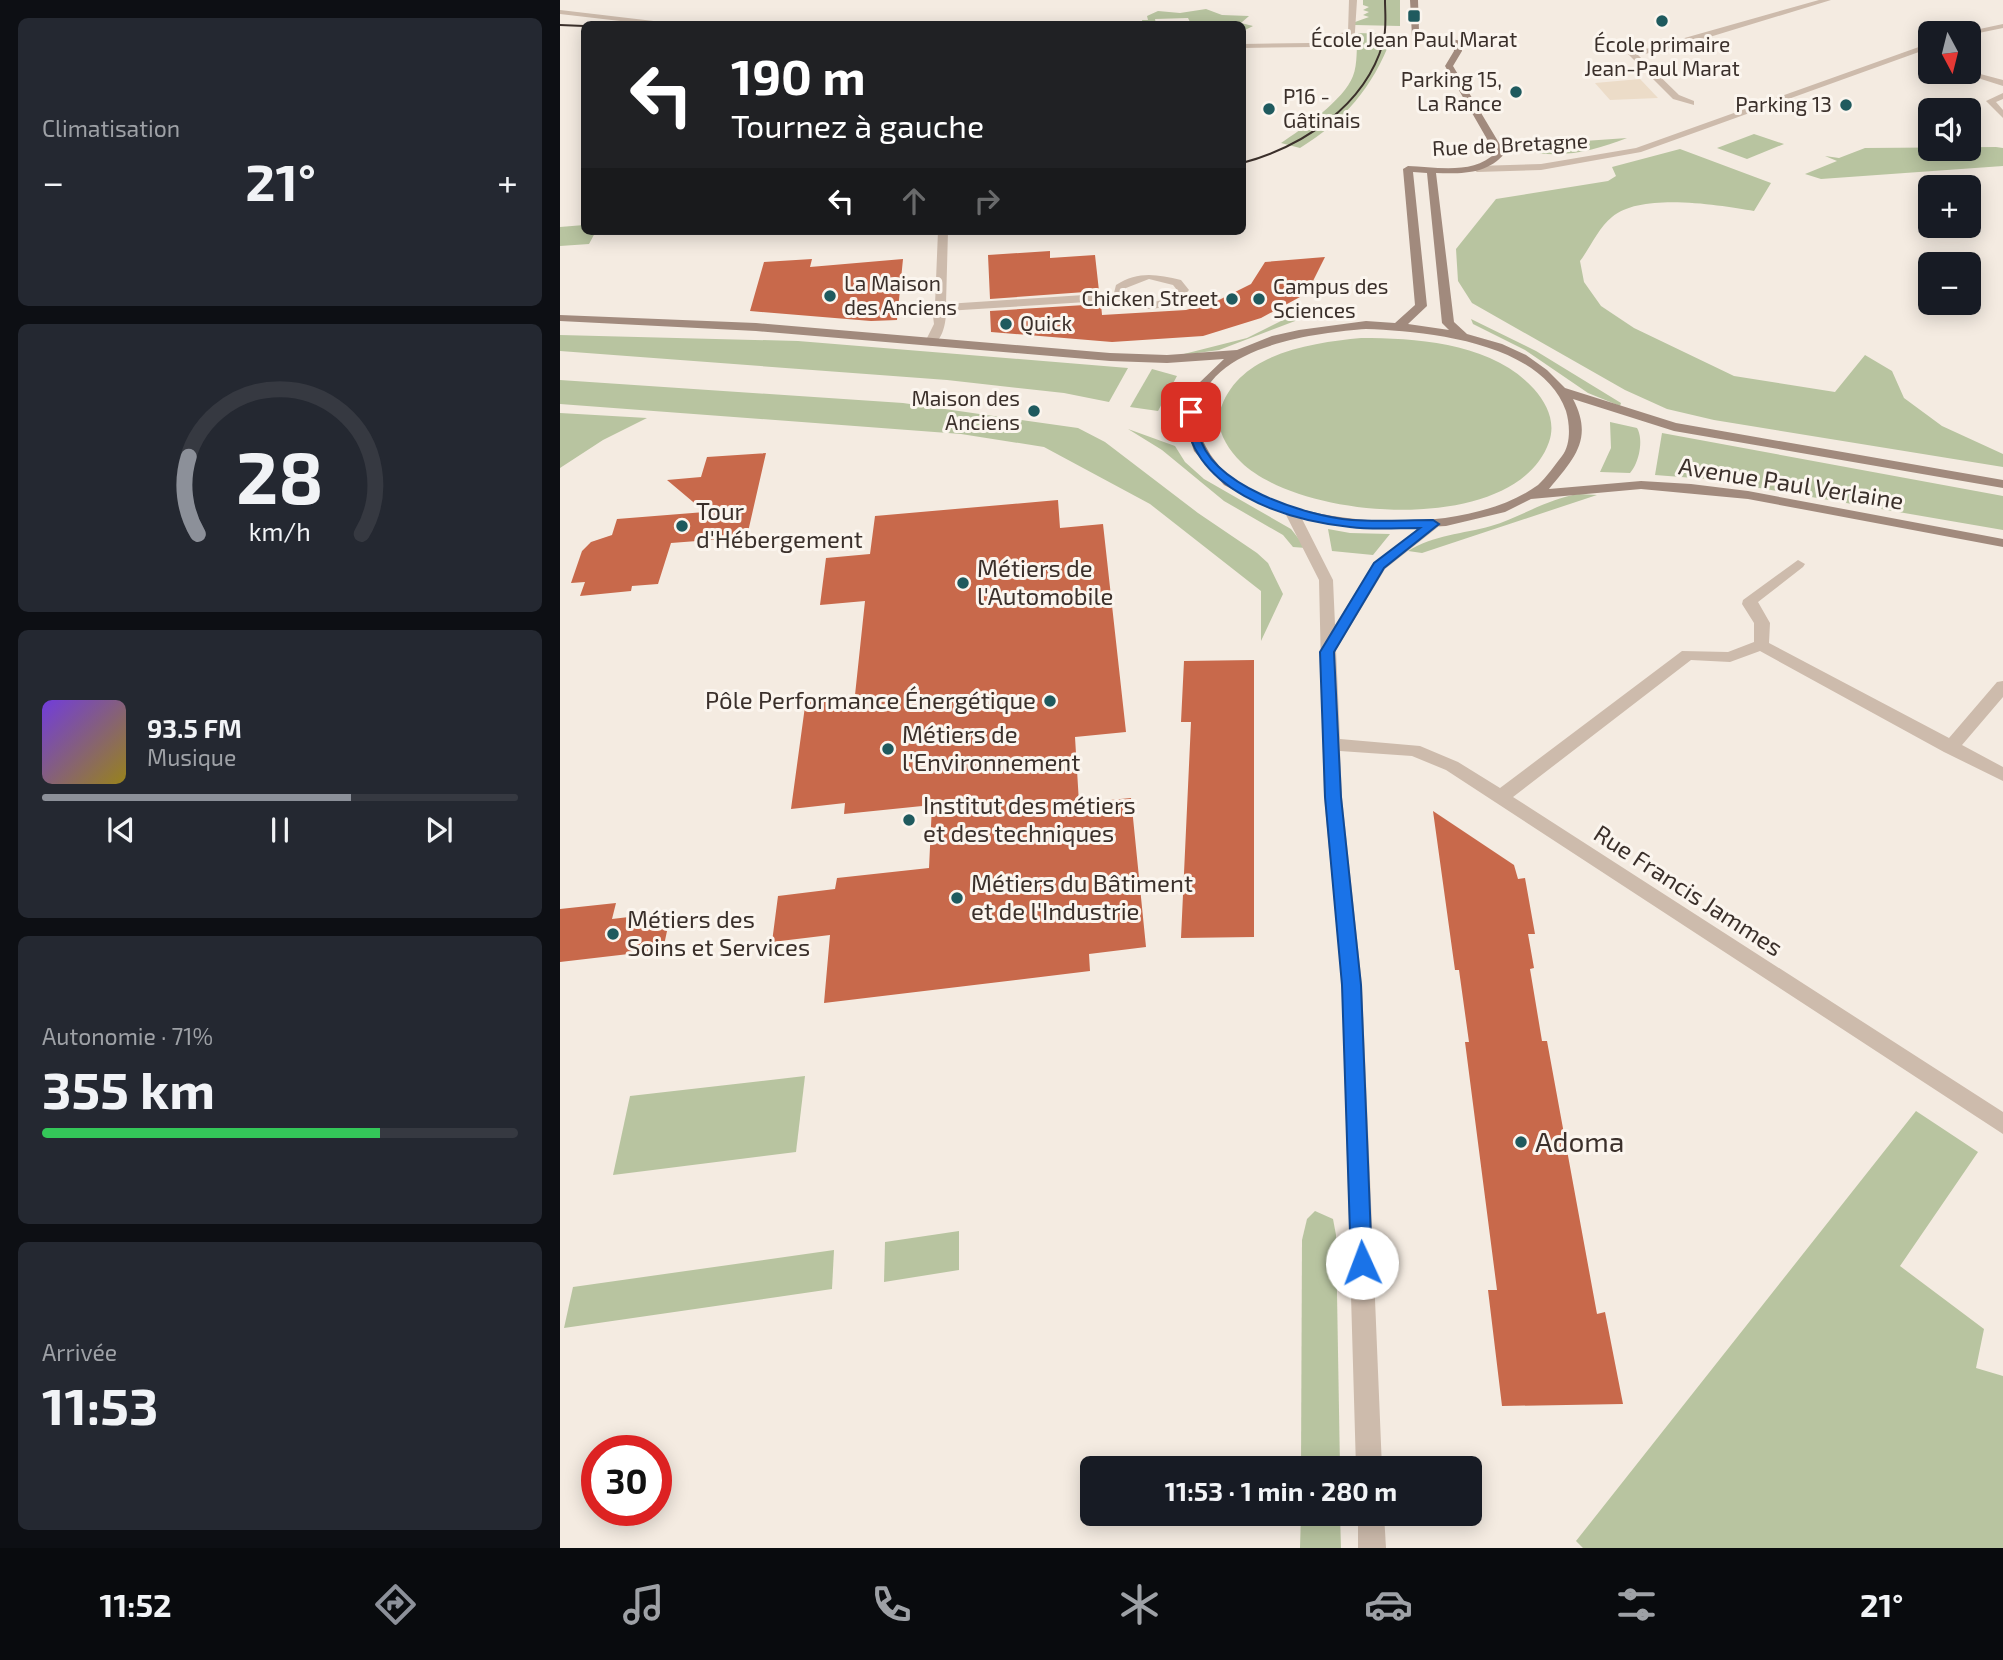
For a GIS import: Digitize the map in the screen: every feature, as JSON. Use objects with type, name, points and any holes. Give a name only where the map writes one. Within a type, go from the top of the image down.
[{"type":"main road","points":[[1414,0],[1415,34],[1457,41],[1458,51],[1449,66],[1500,153],[1494,163],[1477,169]]},
{"type":"main road","name":"Rue de Bretagne","points":[[1399,326],[1421,306],[1408,169],[1477,169]]},
{"type":"main road","points":[[1431,169],[1448,323],[1464,337]]},
{"type":"main road","points":[[560,318],[756,327],[1167,359],[1242,354]]},
{"type":"main road","points":[[1167,359],[1197,375],[1221,367],[1242,354],[1302,332],[1334,327],[1399,326],[1464,337],[1521,359],[1561,391],[1572,408],[1577,426],[1575,445],[1567,463],[1551,480],[1530,496],[1486,513],[1433,524],[1352,524],[1291,511],[1239,488],[1205,459],[1193,436],[1191,412],[1197,375]]},
{"type":"main road","name":"Avenue Paul Verlaine","points":[[1561,391],[1674,427],[2003,484]]},
{"type":"main road","name":"Avenue Paul Verlaine","points":[[1530,496],[1641,485],[1691,488],[1748,495],[2003,543]]},
{"type":"street","points":[[1351,46],[1353,0]]},
{"type":"street","points":[[1691,103],[1676,97],[1632,54],[1664,48],[1827,0]]},
{"type":"street","points":[[1905,0],[1916,3]]},
{"type":"street","points":[[560,13],[635,21]]},
{"type":"street","points":[[560,21],[581,21]]},
{"type":"street","points":[[1981,30],[2003,26]]},
{"type":"street","points":[[1246,46],[1312,45],[1327,37],[1351,34]]},
{"type":"street","name":"Rue de Bretagne","points":[[1477,169],[1589,161],[1655,145],[1918,49]]},
{"type":"street","points":[[1981,77],[2003,83]]},
{"type":"street","points":[[2003,96],[1990,101],[2003,115]]},
{"type":"street","points":[[1500,153],[1559,164]]},
{"type":"street","points":[[931,342],[940,324],[938,308],[943,235]]},
{"type":"street","points":[[938,308],[1120,296],[1133,304],[1154,305],[1174,300],[1183,290],[1170,278],[1149,276],[1124,283],[1120,287],[1120,296]]},
{"type":"street","points":[[1291,511],[1326,580],[1330,744],[1352,985],[1369,1456]]},
{"type":"street","points":[[1327,652],[1379,566],[1433,524]]},
{"type":"street","points":[[1761,645],[1765,633],[1763,622],[1750,604],[1751,600],[1798,564]]},
{"type":"street","points":[[1499,798],[1688,655],[1730,657],[1761,645],[2003,775]]},
{"type":"street","points":[[1950,748],[2003,686]]},
{"type":"street","name":"Rue Francis Jammes","points":[[1330,744],[1415,750],[1452,766],[2003,1124]]},
{"type":"street","points":[[1371,1526],[1372,1548]]},
{"type":"green space","points":[[1363,0],[1400,0],[1400,26],[1355,25],[1355,22],[1369,17],[1363,15],[1369,12],[1363,10],[1369,7],[1363,5]]},
{"type":"green space","points":[[1206,9],[1222,15],[1249,16],[1243,21],[1190,21],[1188,18],[1155,21],[1142,20],[1148,20],[1147,16],[1158,11],[1180,13]]},
{"type":"green space","points":[[1358,33],[1387,34],[1391,39],[1366,87],[1343,114],[1316,138],[1300,148],[1281,143],[1322,113],[1348,85],[1356,66]]},
{"type":"green space","points":[[1754,134],[1784,144],[1747,159],[1717,148]]},
{"type":"green space","points":[[1627,138],[1585,151],[1557,154],[1528,151],[1514,146]]},
{"type":"green space","points":[[1981,147],[2003,148],[2003,166],[1821,179],[1805,174],[1837,161],[1825,156],[1839,158],[1865,148],[1918,148],[1918,161],[1981,161]]},
{"type":"green space","points":[[1680,149],[1771,183],[1754,211],[1681,202],[1642,205],[1625,209],[1612,217],[1580,261],[1584,282],[1601,306],[1634,328],[1734,376],[1835,392],[1865,355],[1892,371],[1904,398],[1942,426],[2003,454],[2003,467],[1714,420],[1667,409],[1625,390],[1472,303],[1458,281],[1456,249],[1496,199],[1608,181],[1616,176],[1612,167]]},
{"type":"green space","points":[[581,225],[581,235],[594,235],[589,244],[560,246],[560,227]]},
{"type":"green space","points":[[1307,308],[1311,312],[1303,318],[1219,350],[1176,356],[1247,338]]},
{"type":"green space","points":[[1471,319],[1536,351],[1621,403],[1620,406],[1588,393],[1525,350],[1473,324]]},
{"type":"green space","points":[[560,335],[798,341],[1128,368],[1109,402],[1064,393],[947,380],[560,351]]},
{"type":"green space","points":[[1361,338],[1454,346],[1498,362],[1517,374],[1539,395],[1551,420],[1549,442],[1529,473],[1495,494],[1453,506],[1405,510],[1356,507],[1310,497],[1270,482],[1241,462],[1224,439],[1219,418],[1229,391],[1242,376],[1259,364],[1299,348]]},
{"type":"green space","points":[[1152,369],[1177,376],[1158,411],[1130,407]]},
{"type":"green space","points":[[560,380],[903,403],[1078,428],[1105,442],[1198,513],[1257,553],[1268,563],[1283,594],[1261,641],[1261,591],[1150,504],[1044,447],[961,434],[560,404]]},
{"type":"green space","points":[[560,413],[647,418],[603,440],[560,468]]},
{"type":"green space","points":[[1610,422],[1637,428],[1639,433],[1640,451],[1630,473],[1600,472],[1611,448]]},
{"type":"green space","points":[[1128,429],[1175,446],[1185,462],[1204,479],[1291,529],[1306,548],[1293,547],[1283,535],[1224,501],[1162,450]]},
{"type":"green space","points":[[1662,433],[2003,496],[2003,530],[1707,479],[1655,475]]},
{"type":"green space","points":[[1579,494],[1597,495],[1422,553],[1408,551],[1428,541],[1491,526],[1557,499]]},
{"type":"green space","points":[[1328,529],[1350,533],[1390,534],[1373,555],[1332,551]]},
{"type":"green space","points":[[805,1076],[796,1152],[613,1175],[630,1096]]},
{"type":"green space","points":[[1916,1111],[1978,1152],[1900,1266],[1984,1329],[1976,1368],[2003,1376],[2003,1548],[1583,1548],[1576,1541]]},
{"type":"green space","points":[[1315,1211],[1333,1219],[1336,1235],[1340,1456],[1301,1456],[1302,1240],[1307,1219]]},
{"type":"green space","points":[[959,1231],[959,1270],[884,1282],[885,1242]]},
{"type":"green space","points":[[834,1250],[832,1289],[564,1328],[573,1287]]},
{"type":"green space","points":[[1301,1526],[1340,1526],[1341,1548],[1300,1548]]},
{"type":"shaded area","points":[[1640,79],[1658,98],[1610,100],[1595,83]]},
{"type":"building","points":[[1050,251],[1050,258],[1095,255],[1099,291],[990,299],[988,255]]},
{"type":"building","name":"Campus des Sciences","points":[[1325,257],[1313,281],[1300,297],[1261,318],[1203,336],[1112,342],[991,332],[990,311],[1101,304],[1102,315],[1186,310],[1217,301],[1251,284],[1265,262]]},
{"type":"building","name":"La Maison des Anciens","points":[[812,259],[810,267],[903,259],[897,320],[871,321],[750,311],[764,262]]},
{"type":"building","name":"Tour d'Hébergement","points":[[766,453],[745,545],[736,538],[671,543],[658,584],[632,586],[631,591],[580,596],[585,582],[571,583],[582,551],[591,542],[612,535],[617,519],[705,512],[667,480],[701,477],[707,457]]},
{"type":"building","points":[[1058,500],[1060,528],[1103,524],[1126,732],[1075,737],[1079,803],[1131,798],[1146,947],[1089,954],[1090,971],[824,1003],[830,935],[772,942],[778,896],[835,889],[837,878],[929,868],[932,805],[844,814],[845,803],[791,809],[806,699],[855,695],[865,601],[820,605],[826,558],[870,554],[875,516]]},
{"type":"building","points":[[1254,660],[1254,937],[1181,938],[1191,722],[1181,722],[1184,661]]},
{"type":"building","name":"Adoma","points":[[1433,811],[1514,865],[1518,879],[1525,878],[1535,934],[1528,934],[1534,968],[1530,969],[1542,1041],[1547,1041],[1597,1314],[1605,1312],[1623,1404],[1502,1406],[1488,1290],[1497,1290],[1465,1042],[1469,1042],[1459,970],[1455,970]]},
{"type":"building","name":"Métiers des Soins et Services","points":[[616,903],[612,919],[671,912],[663,950],[560,962],[560,909]]},
{"type":"tram line","points":[[1246,162],[1265,156],[1308,135],[1328,121],[1362,86],[1383,43],[1385,0]]},
{"type":"tram line","points":[[560,25],[581,26]]},
{"type":"place","name":"École Jean Paul Marat","points":[[1414,16]]},
{"type":"place","name":"École primaire Jean-Paul Marat","points":[[1662,21]]},
{"type":"place","name":"Parking 15, La Rance","points":[[1516,92]]},
{"type":"place","name":"Parking 13","points":[[1846,105]]},
{"type":"place","name":"P16 - Gâtinais","points":[[1269,109]]},
{"type":"place","name":"La Maison des Anciens","points":[[830,296]]},
{"type":"place","name":"Chicken Street","points":[[1232,299]]},
{"type":"place","name":"Campus des Sciences","points":[[1259,299]]},
{"type":"place","name":"Quick","points":[[1006,324]]},
{"type":"place","name":"Maison des Anciens","points":[[1034,411]]},
{"type":"place","name":"Tour d'Hébergement","points":[[682,526]]},
{"type":"place","name":"Métiers de l'Automobile","points":[[963,583]]},
{"type":"place","name":"Pôle Performance Énergétique","points":[[1050,701]]},
{"type":"place","name":"Métiers de l'Environnement","points":[[888,749]]},
{"type":"place","name":"Institut des métiers et des techniques","points":[[909,820]]},
{"type":"place","name":"Métiers du Bâtiment et de l'Industrie","points":[[957,898]]},
{"type":"place","name":"Métiers des Soins et Services","points":[[613,934]]},
{"type":"place","name":"Adoma","points":[[1521,1142]]},
{"type":"route","points":[[1191,412],[1193,436],[1205,459],[1239,488],[1263,501],[1320,519],[1352,524],[1433,524],[1382,562],[1327,652],[1333,797],[1352,985],[1362,1263]]}]
